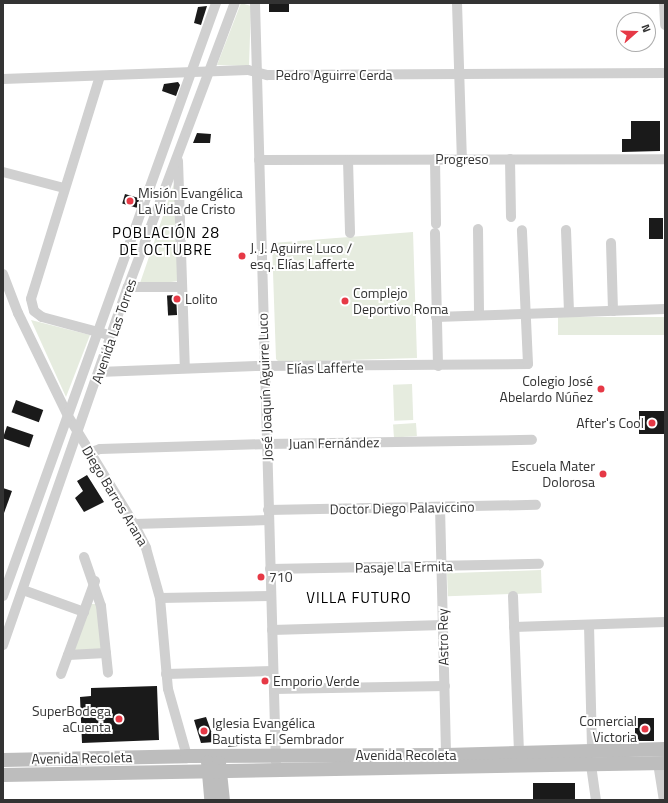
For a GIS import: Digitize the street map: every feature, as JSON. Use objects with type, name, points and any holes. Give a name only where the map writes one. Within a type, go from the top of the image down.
[{"type":"main road","name":"Avenida Recoleta","points":[[3,775],[276,770],[446,761],[598,758],[665,749]]},
{"type":"main road","name":"Avenida Recoleta","points":[[3,760],[275,755],[446,761],[519,753],[662,763]]},
{"type":"main road","points":[[213,755],[215,771],[223,800]]},
{"type":"main road","points":[[211,800],[215,771]]},
{"type":"street","name":"Avenida Las Torres","points":[[3,596],[216,3]]},
{"type":"street","name":"Avenida Las Torres","points":[[3,645],[78,435],[128,287],[235,3]]},
{"type":"street","name":"José Joaquín Aguirre Luco","points":[[255,3],[276,770]]},
{"type":"street","points":[[457,3],[462,159]]},
{"type":"street","points":[[664,3],[665,25]]},
{"type":"street","name":"Pedro Aguirre Cerda","points":[[3,79],[191,72],[256,72],[267,75],[665,73]]},
{"type":"street","points":[[100,76],[31,292],[33,306],[42,317],[112,336]]},
{"type":"street","points":[[178,155],[185,368]]},
{"type":"street","points":[[435,159],[436,317],[438,366]]},
{"type":"street","points":[[510,159],[512,217]]},
{"type":"street","name":"Progreso","points":[[259,160],[665,159]]},
{"type":"street","points":[[348,160],[350,233]]},
{"type":"street","points":[[3,172],[64,188]]},
{"type":"street","points":[[478,229],[479,315]]},
{"type":"street","points":[[522,230],[524,314]]},
{"type":"street","points":[[566,230],[569,312]]},
{"type":"street","points":[[611,243],[613,311]]},
{"type":"street","name":"Diego Barros Arana","points":[[3,274],[18,313],[68,416],[88,453],[134,524],[150,561],[160,598],[166,674],[170,701],[187,756]]},
{"type":"street","points":[[128,287],[182,287]]},
{"type":"street","points":[[436,317],[665,309]]},
{"type":"street","name":"Elías Lafferte","points":[[99,372],[185,368],[528,364],[524,314]]},
{"type":"street","name":"Juan Fernández","points":[[88,453],[100,449],[267,444],[532,440]]},
{"type":"street","points":[[47,475],[62,480]]},
{"type":"street","name":"Doctor Diego Palaviccino","points":[[134,524],[269,515],[440,507],[536,505]]},
{"type":"street","name":"Astro Rey","points":[[440,507],[446,761]]},
{"type":"street","points":[[84,557],[95,581],[101,606],[108,673]]},
{"type":"street","name":"Pasaje La Ermita","points":[[270,569],[538,564]]},
{"type":"street","points":[[61,674],[95,581]]},
{"type":"street","points":[[23,590],[84,612]]},
{"type":"street","points":[[160,598],[271,596]]},
{"type":"street","points":[[513,596],[519,753]]},
{"type":"street","points":[[514,627],[665,622]]},
{"type":"street","points":[[589,625],[598,758],[596,800]]},
{"type":"street","points":[[272,630],[443,626]]},
{"type":"street","points":[[68,655],[106,653]]},
{"type":"street","points":[[166,674],[273,671]]},
{"type":"street","points":[[274,689],[445,686]]},
{"type":"street","points":[[662,763],[664,800]]},
{"type":"shaded area","points":[[241,3],[251,6],[249,66],[217,65]]},
{"type":"shaded area","points":[[176,178],[179,281],[139,286]]},
{"type":"shaded area","name":"Complejo Deportivo Roma","points":[[413,232],[417,358],[279,362],[276,359],[272,243]]},
{"type":"shaded area","points":[[558,317],[665,317],[665,335],[558,335]]},
{"type":"shaded area","points":[[31,320],[90,335],[66,397]]},
{"type":"shaded area","points":[[412,384],[413,420],[394,421],[393,385]]},
{"type":"shaded area","points":[[416,423],[417,436],[394,438],[393,425]]},
{"type":"shaded area","points":[[541,570],[542,593],[448,596],[447,573]]},
{"type":"shaded area","points":[[91,604],[98,604],[102,649],[74,651]]},
{"type":"building","points":[[269,3],[289,3],[289,12],[269,12]]},
{"type":"building","points":[[207,6],[201,25],[194,23],[198,7]]},
{"type":"building","points":[[178,82],[180,85],[176,96],[162,91],[164,84]]},
{"type":"building","points":[[631,121],[660,121],[660,151],[622,152],[622,139],[631,139]]},
{"type":"building","points":[[197,133],[211,134],[210,143],[193,143]]},
{"type":"building","name":"Misión Evangélica La Vida de Cristo","points":[[125,194],[139,198],[137,208],[122,204]]},
{"type":"building","points":[[649,218],[663,218],[663,239],[649,239]]},
{"type":"building","points":[[167,295],[176,295],[177,315],[168,315]]},
{"type":"building","points":[[16,400],[43,410],[39,422],[12,412]]},
{"type":"building","name":"After's Cool","points":[[639,411],[665,411],[665,434],[639,434]]},
{"type":"building","points":[[7,426],[33,435],[29,447],[3,438]]},
{"type":"building","points":[[87,475],[104,502],[84,512],[75,498],[83,491],[77,481]]},
{"type":"building","points":[[3,488],[12,491],[4,513],[3,513]]},
{"type":"building","name":"SuperBodega aCuenta","points":[[157,686],[159,740],[82,743],[80,697],[91,696],[91,688]]},
{"type":"building","name":"Iglesia Evangélica Bautista El Sembrador","points":[[206,717],[215,742],[201,743],[194,720]]},
{"type":"building","name":"Comercial Victoria","points":[[635,718],[654,718],[654,741],[635,741]]},
{"type":"building","points":[[237,735],[238,746],[228,747],[227,736]]},
{"type":"building","points":[[533,783],[575,783],[575,800],[533,800]]},
{"type":"place","name":"Misión Evangélica La Vida de Cristo","points":[[130,201]]},
{"type":"place","name":"J. J. Aguirre Luco / esq. Elías Lafferte","points":[[242,256]]},
{"type":"place","name":"Lolito","points":[[177,299]]},
{"type":"place","name":"Complejo Deportivo Roma","points":[[345,301]]},
{"type":"place","name":"Colegio José Abelardo Núñez","points":[[601,389]]},
{"type":"place","name":"After's Cool","points":[[652,423]]},
{"type":"place","name":"Escuela Mater Dolorosa","points":[[603,474]]},
{"type":"place","name":"710","points":[[261,577]]},
{"type":"place","name":"Emporio Verde","points":[[265,681]]},
{"type":"place","name":"SuperBodega aCuenta","points":[[119,719]]},
{"type":"place","name":"Comercial Victoria","points":[[645,729]]},
{"type":"place","name":"Iglesia Evangélica Bautista El Sembrador","points":[[204,731]]},
{"type":"district","name":"POBLACIÓN 28 DE OCTUBRE","points":[[166,240]]},
{"type":"district","name":"VILLA FUTURO","points":[[359,598]]}]
